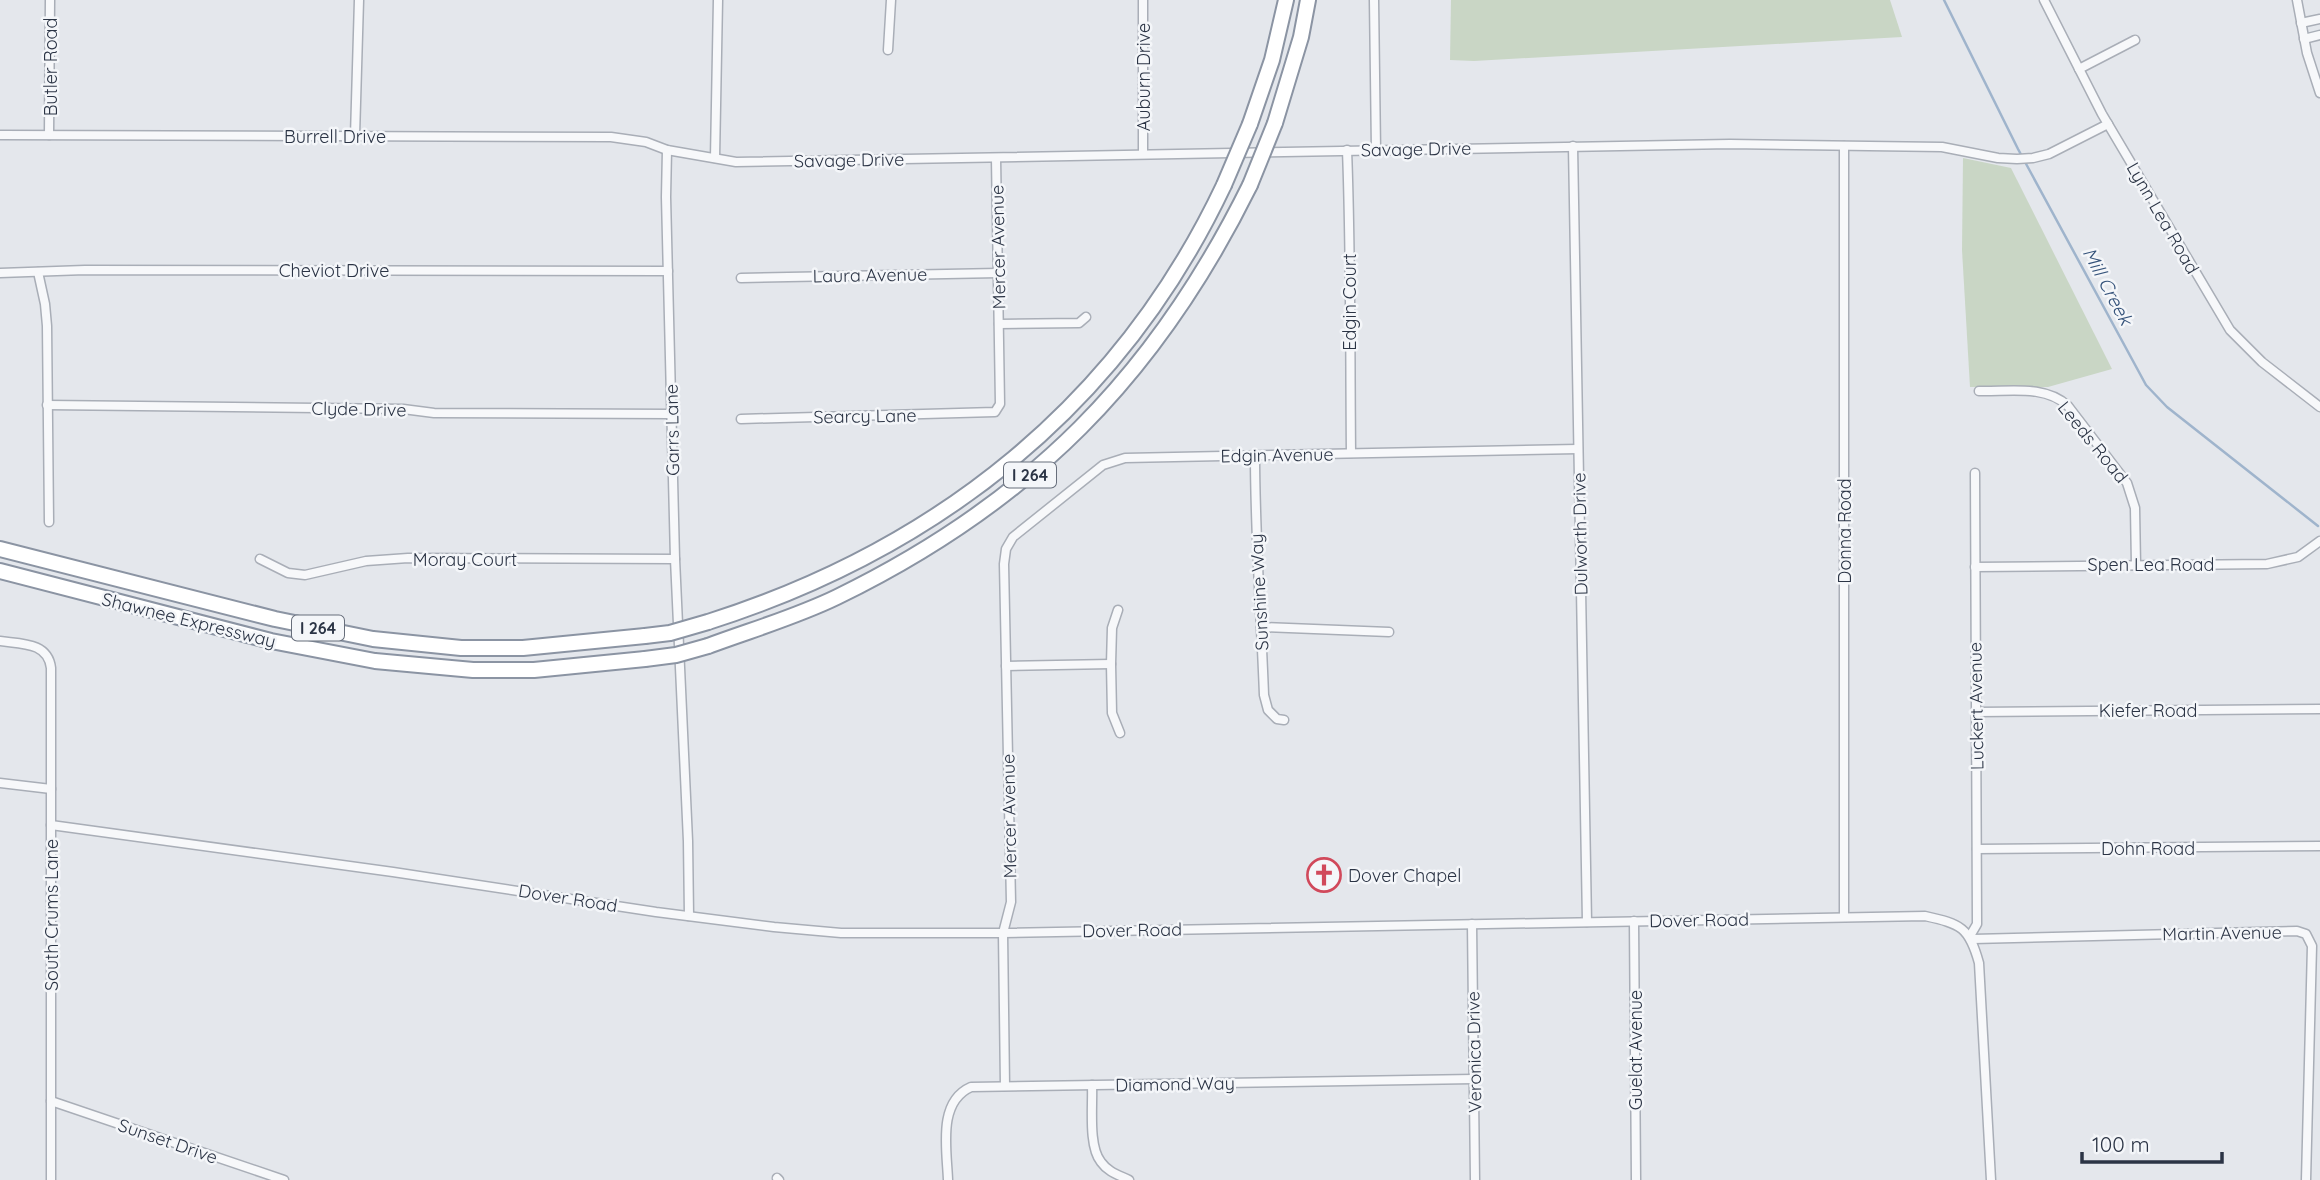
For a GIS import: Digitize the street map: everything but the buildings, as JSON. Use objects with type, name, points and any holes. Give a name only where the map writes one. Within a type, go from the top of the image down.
[{"type":"highway","name":"Shawnee Expressway","points":[[0,549],[275,619],[373,639],[451,647],[523,648],[670,633],[708,622],[815,582],[879,551],[928,523],[1018,456],[1091,386],[1136,332],[1176,275],[1224,185],[1250,124],[1272,60],[1286,0]]},
{"type":"highway","name":"Shawnee Expressway","points":[[0,571],[271,641],[375,662],[473,670],[522,670],[676,655],[781,620],[835,598],[899,565],[959,528],[1042,465],[1112,395],[1157,341],[1208,264],[1250,185],[1275,123],[1301,37],[1308,0]]},
{"type":"street","name":"Butler Road","points":[[50,0],[50,135]]},
{"type":"street","points":[[355,135],[359,0]]},
{"type":"street","points":[[667,150],[715,158],[718,0]]},
{"type":"street","points":[[888,50],[891,0]]},
{"type":"street","name":"Auburn Drive","points":[[1143,0],[1143,154]]},
{"type":"street","points":[[1374,0],[1376,150]]},
{"type":"street","name":"Lynn Lea Road","points":[[2045,0],[2108,124],[2230,330],[2262,362],[2320,407]]},
{"type":"street","points":[[2297,0],[2304,39],[2320,93]]},
{"type":"street","points":[[2301,23],[2320,19]]},
{"type":"street","points":[[2304,39],[2320,35]]},
{"type":"street","points":[[2079,68],[2135,40]]},
{"type":"street","name":"Savage Drive","points":[[715,158],[736,162],[778,162],[1730,144],[1942,147],[1998,158],[2033,158],[2067,146],[2108,124]]},
{"type":"street","name":"Burrell Drive","points":[[0,135],[611,137],[646,142],[667,150]]},
{"type":"street","name":"Dulworth Drive","points":[[1573,146],[1587,922]]},
{"type":"street","name":"Donna Road","points":[[1844,146],[1844,917]]},
{"type":"street","name":"Garrs Lane","points":[[667,150],[675,559],[689,916]]},
{"type":"street","name":"Edgin Court","points":[[1347,150],[1350,216],[1348,273],[1351,453]]},
{"type":"street","name":"Mercer Avenue","points":[[989,414],[995,412],[1000,404],[996,158]]},
{"type":"street","name":"Cheviot Drive","points":[[0,273],[85,270],[668,271]]},
{"type":"street","points":[[38,272],[47,326],[49,522]]},
{"type":"street","name":"Laura Avenue","points":[[741,278],[999,273]]},
{"type":"street","points":[[999,324],[1079,323],[1086,317]]},
{"type":"street","name":"Leeds Road","points":[[1979,391],[2041,392],[2055,396],[2068,406],[2127,483],[2135,508],[2136,565]]},
{"type":"street","name":"Clyde Drive","points":[[47,405],[404,409],[434,413],[671,414]]},
{"type":"street","name":"Searcy Lane","points":[[741,418],[989,414]]},
{"type":"street","name":"Edgin Avenue","points":[[1007,546],[1024,527],[1087,477],[1112,461],[1125,458],[1578,449]]},
{"type":"street","name":"Sunshine Way","points":[[1255,455],[1256,548],[1266,704],[1277,719],[1283,720]]},
{"type":"street","name":"Luckert Avenue","points":[[1971,937],[1978,924],[1975,473]]},
{"type":"street","name":"Spen Lea Road","points":[[1975,567],[2280,562],[2298,557],[2320,541]]},
{"type":"street","name":"Mercer Avenue","points":[[1005,1086],[1003,933],[1011,902],[1004,564],[1007,546]]},
{"type":"street","name":"Moray Court","points":[[260,559],[278,569],[298,575],[376,560],[408,558],[675,559]]},
{"type":"street","points":[[1118,610],[1112,628],[1111,664],[1112,713],[1120,733]]},
{"type":"street","points":[[1261,627],[1389,632]]},
{"type":"street","name":"South Crums Lane","points":[[0,642],[35,646],[44,651],[49,658],[51,673],[51,1180]]},
{"type":"street","points":[[1006,666],[1111,664]]},
{"type":"street","name":"Kiefer Road","points":[[1976,712],[2320,709]]},
{"type":"street","points":[[0,783],[51,789]]},
{"type":"street","name":"Dover Road","points":[[51,825],[689,916],[841,933],[1003,933],[1925,916],[1947,921],[1971,937]]},
{"type":"street","name":"Dohn Road","points":[[1977,849],[2320,846]]},
{"type":"street","name":"Guelat Avenue","points":[[1634,921],[1636,1180]]},
{"type":"street","name":"Veronica Drive","points":[[1472,924],[1475,1180]]},
{"type":"street","name":"Martin Avenue","points":[[1971,937],[2297,931],[2306,933],[2312,946],[2306,1180]]},
{"type":"street","points":[[1971,937],[1981,979],[1991,1180]]},
{"type":"street","name":"Diamond Way","points":[[948,1176],[948,1117],[954,1100],[971,1087],[1474,1079]]},
{"type":"street","points":[[1092,1085],[1093,1135],[1098,1157],[1107,1168],[1129,1180]]},
{"type":"street","name":"Sunset Drive","points":[[51,1101],[284,1180]]},
{"type":"green space","points":[[1451,0],[1890,0],[1902,37],[1474,61],[1450,60]]},
{"type":"green space","points":[[1963,158],[2011,168],[2112,369],[2048,387],[1970,387],[1962,250]]},
{"type":"waterway","name":"Mill Creek","points":[[1944,0],[2018,149],[2146,385],[2167,407],[2318,526]]},
{"type":"place","name":"Dover Chapel","points":[[1324,875]]}]
